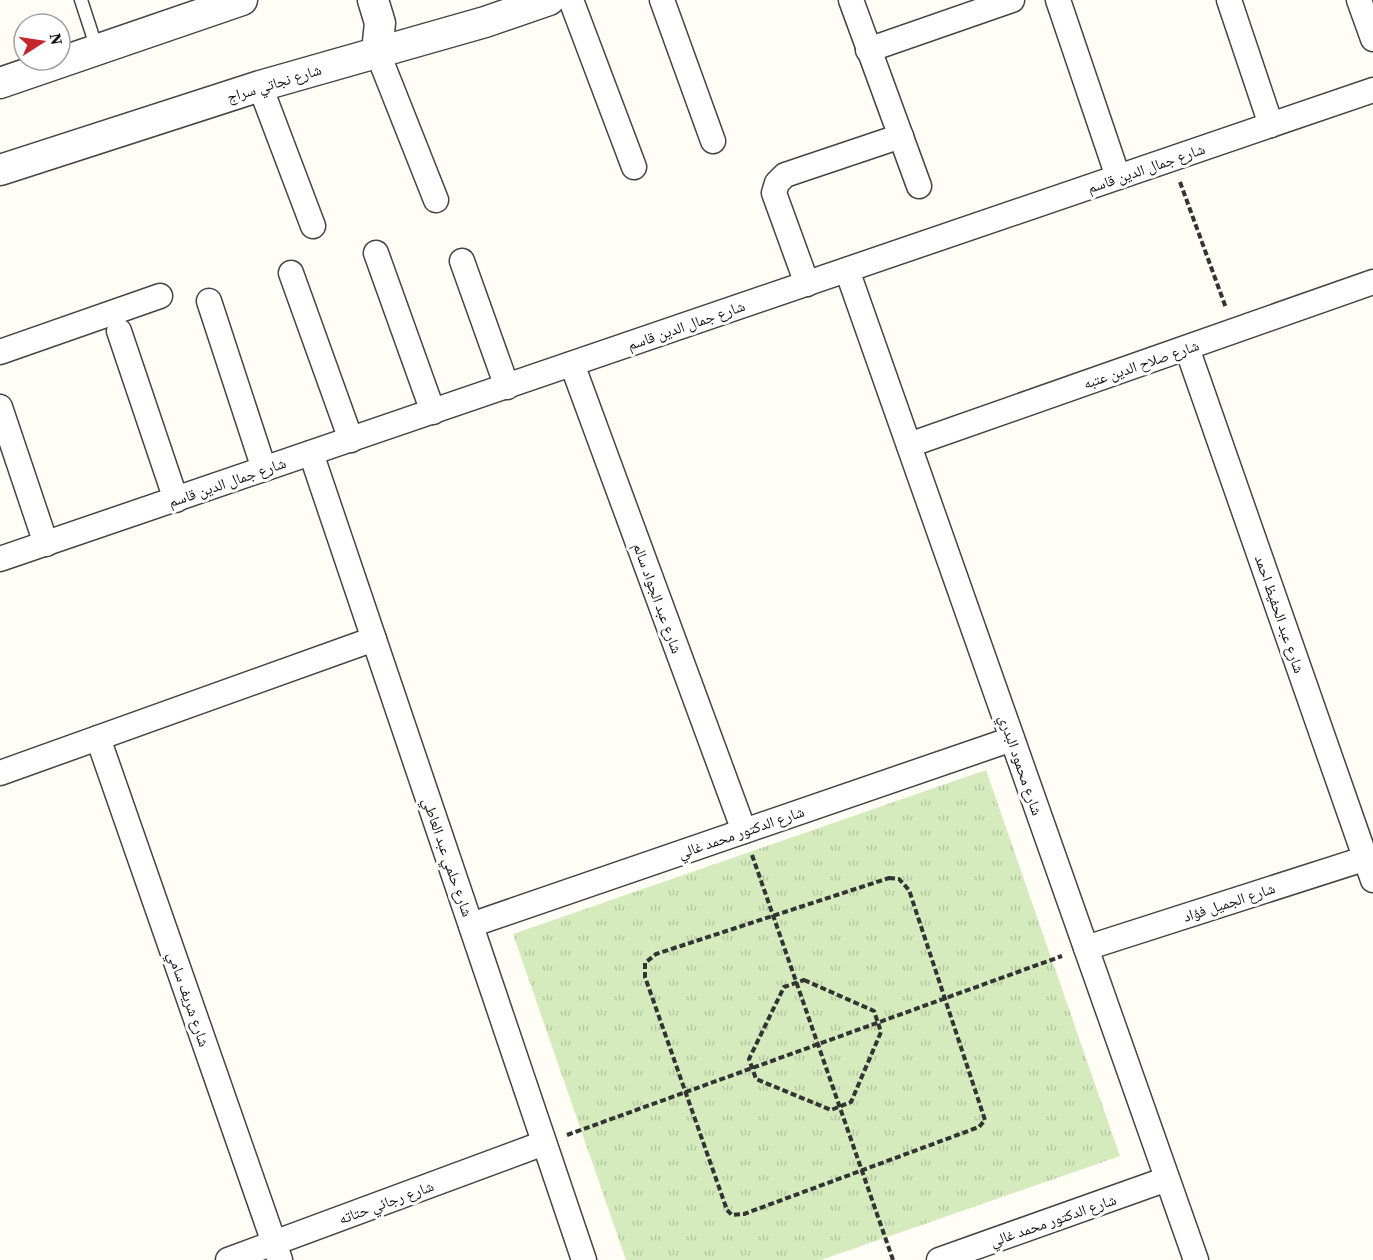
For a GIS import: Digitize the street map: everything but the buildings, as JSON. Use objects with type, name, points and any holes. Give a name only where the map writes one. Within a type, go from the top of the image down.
[{"type":"street","points":[[0,83],[97,49],[199,7],[242,0]]},
{"type":"street","points":[[373,0],[380,23],[377,51],[436,200]]},
{"type":"street","name":"شارع نجاتي سراج","points":[[0,170],[260,86],[485,22],[549,0]]},
{"type":"street","points":[[571,0],[634,167]]},
{"type":"street","points":[[662,0],[713,141]]},
{"type":"street","points":[[851,0],[919,186]]},
{"type":"street","points":[[868,50],[1012,0]]},
{"type":"street","points":[[1058,0],[1118,177]]},
{"type":"street","points":[[1229,0],[1271,125]]},
{"type":"street","points":[[1359,0],[1373,39]]},
{"type":"street","points":[[260,86],[314,226]]},
{"type":"street","name":"شارع جمال الدين قاسم","points":[[0,560],[1373,90]]},
{"type":"street","points":[[807,284],[774,193],[777,183],[785,175],[900,136]]},
{"type":"street","points":[[376,253],[434,412]]},
{"type":"street","points":[[462,261],[507,387]]},
{"type":"street","name":"شارع محمود البدري","points":[[847,270],[1196,1260]]},
{"type":"street","points":[[291,273],[351,440]]},
{"type":"street","name":"شارع صلاح الدين عتبه","points":[[909,445],[1373,282]]},
{"type":"street","points":[[0,352],[160,296]]},
{"type":"street","points":[[209,301],[264,469]]},
{"type":"street","points":[[119,331],[176,500]]},
{"type":"street","name":"شارع عبد الحفيظ احمد","points":[[1187,348],[1370,865]]},
{"type":"street","name":"شارع عبد الجواد سالم","points":[[572,364],[744,831]]},
{"type":"street","points":[[0,406],[46,544]]},
{"type":"street","name":"شارع حلمي عبد العاطي","points":[[311,453],[584,1260]]},
{"type":"street","points":[[0,773],[374,639]]},
{"type":"street","name":"شارع شريف سامي","points":[[98,738],[277,1252]]},
{"type":"street","name":"شارع الدكتور محمد غالي","points":[[471,925],[1012,739]]},
{"type":"street","name":"شارع الجميل فؤاد","points":[[1086,948],[1370,865]]},
{"type":"street","name":"شارع رجائي حتاته","points":[[228,1260],[277,1252],[544,1143]]},
{"type":"street","name":"شارع الدكتور محمد غالي","points":[[939,1260],[1167,1179]]},
{"type":"lane","points":[[81,0],[97,49]]},
{"type":"path","points":[[1171,159],[1234,331]]},
{"type":"path","points":[[744,831],[893,1260]]},
{"type":"path","points":[[889,878],[899,879],[909,890],[984,1114],[984,1123],[979,1127],[862,1171],[744,1214],[732,1215],[727,1210],[645,976],[645,963],[656,954],[774,916],[889,878]]},
{"type":"path","points":[[544,1143],[1086,948]]},
{"type":"path","points":[[804,980],[874,1011],[881,1032],[851,1102],[831,1110],[756,1079],[749,1059],[784,987],[796,982],[804,980]]},
{"type":"green space","points":[[986,770],[1120,1156],[821,1260],[626,1260],[513,934]]}]
